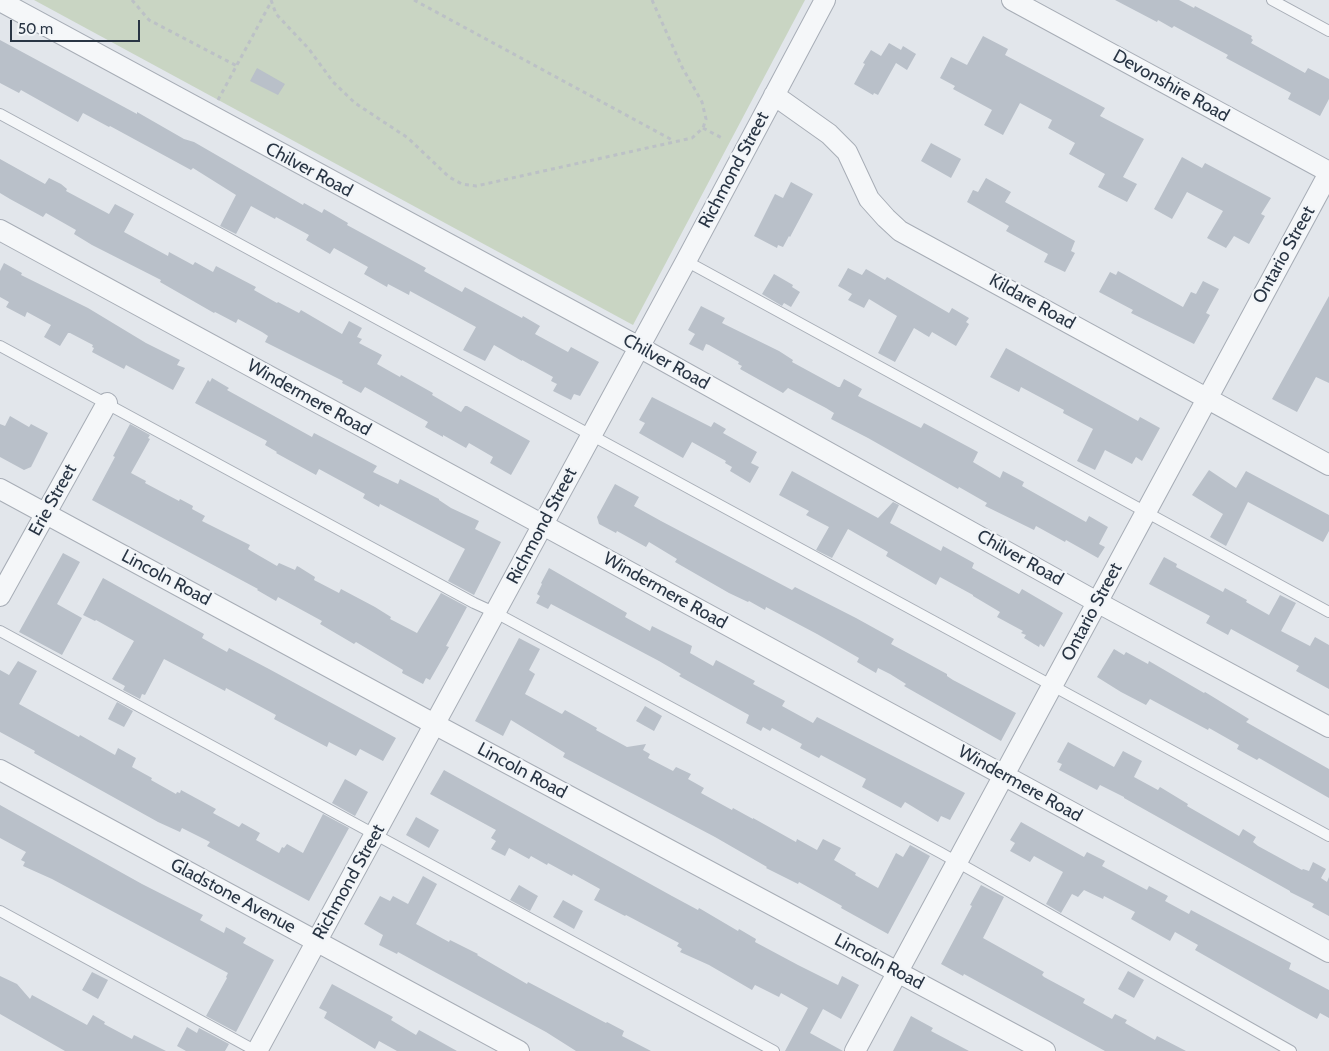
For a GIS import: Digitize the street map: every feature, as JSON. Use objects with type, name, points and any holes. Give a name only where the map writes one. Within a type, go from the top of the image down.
[{"type":"street","name":"Richmond Street","points":[[257,1051],[436,725],[825,0]]},
{"type":"street","name":"Devonshire Road","points":[[1012,0],[1329,172]]},
{"type":"street","name":"Chilver Road","points":[[0,2],[639,347],[1098,602],[1329,727]]},
{"type":"street","name":"Kildare Road","points":[[774,95],[829,134],[847,152],[869,199],[900,231],[1329,465]]},
{"type":"street","name":"Ontario Street","points":[[855,1051],[1329,172]]},
{"type":"street","name":"Windermere Road","points":[[0,230],[1329,952]]},
{"type":"street","name":"Erie Street","points":[[0,596],[107,403]]},
{"type":"street","name":"Lincoln Road","points":[[0,488],[436,725],[1045,1051]]},
{"type":"street","name":"Gladstone Avenue","points":[[0,770],[519,1051]]},
{"type":"lane","points":[[1272,0],[1329,31]]},
{"type":"lane","points":[[0,114],[1329,836]]},
{"type":"lane","points":[[686,261],[1329,612]]},
{"type":"lane","points":[[0,346],[957,862],[1291,1051]]},
{"type":"lane","points":[[0,631],[774,1051]]},
{"type":"lane","points":[[0,912],[257,1051]]},
{"type":"path","points":[[132,0],[149,20],[236,66]]},
{"type":"path","points":[[414,0],[674,142]]},
{"type":"path","points":[[271,1],[276,14],[309,49],[333,82],[355,103],[408,138],[449,177],[462,184],[476,186],[692,138],[703,128],[706,119],[702,102],[682,67],[652,0]]},
{"type":"path","points":[[218,100],[271,1]]},
{"type":"path","points":[[703,128],[722,138]]},
{"type":"green space","points":[[34,0],[805,0],[633,325]]},
{"type":"building","points":[[1115,0],[1179,0],[1194,8],[1195,6],[1252,36],[1253,40],[1251,43],[1305,73],[1308,68],[1329,79],[1329,99],[1320,116],[1288,99],[1291,93],[1226,58],[1228,55],[1174,26],[1172,28],[1158,20],[1157,22]]},
{"type":"building","points":[[983,36],[1008,49],[1005,55],[1105,108],[1100,116],[1144,139],[1123,177],[1137,184],[1127,202],[1098,187],[1105,174],[1069,154],[1075,143],[1048,128],[1052,120],[1020,103],[1003,135],[984,125],[992,110],[953,89],[955,86],[940,78],[951,57],[967,65]]},
{"type":"building","points":[[0,40],[137,114],[137,112],[184,139],[194,142],[303,205],[304,203],[322,213],[324,209],[348,223],[347,225],[426,268],[424,271],[462,292],[465,287],[522,318],[523,316],[540,326],[535,334],[568,352],[571,347],[599,362],[580,396],[574,394],[571,400],[553,391],[557,384],[551,381],[553,377],[494,345],[485,361],[463,350],[476,327],[410,291],[409,295],[388,284],[387,287],[364,274],[368,267],[334,248],[330,254],[306,240],[309,235],[276,217],[275,219],[251,206],[236,234],[220,226],[236,195],[193,168],[191,170],[83,113],[78,122],[21,90],[19,93],[0,83]]},
{"type":"building","points":[[889,43],[901,50],[903,46],[916,54],[907,70],[896,63],[878,95],[874,93],[873,95],[854,84],[871,50],[881,56]]},
{"type":"building","points":[[257,68],[285,84],[278,95],[250,81]]},
{"type":"building","points":[[931,143],[961,159],[951,178],[921,161]]},
{"type":"building","points":[[1182,157],[1202,168],[1205,163],[1271,198],[1261,214],[1265,216],[1249,244],[1234,236],[1226,248],[1207,238],[1223,211],[1187,192],[1172,219],[1154,209]]},
{"type":"building","points":[[0,159],[45,184],[49,178],[61,184],[67,189],[66,191],[109,214],[115,204],[134,214],[124,232],[168,256],[169,252],[193,265],[195,262],[213,272],[216,266],[256,287],[254,290],[277,303],[299,313],[301,310],[342,334],[349,321],[362,328],[357,337],[362,339],[359,343],[382,355],[377,364],[433,393],[432,395],[461,412],[467,406],[530,441],[511,475],[490,463],[493,457],[469,443],[466,448],[443,435],[443,437],[425,427],[428,422],[365,387],[361,393],[342,383],[343,381],[265,342],[268,336],[262,332],[238,319],[236,323],[214,313],[160,282],[161,280],[92,245],[74,234],[76,230],[46,213],[43,217],[0,193]]},
{"type":"building","points":[[986,178],[1011,192],[1005,202],[1075,241],[1071,251],[1075,253],[1065,272],[1044,262],[1048,254],[1006,231],[1009,226],[967,202],[973,190],[978,192]]},
{"type":"building","points":[[791,182],[813,194],[790,237],[783,247],[778,245],[777,248],[754,236],[775,194],[783,198]]},
{"type":"building","points":[[4,263],[22,273],[21,275],[88,308],[146,343],[180,360],[177,365],[185,368],[173,390],[126,365],[124,369],[92,352],[93,345],[70,333],[68,333],[60,346],[44,337],[51,325],[27,312],[25,317],[6,307],[9,302],[0,297],[0,271]]},
{"type":"building","points":[[848,268],[862,275],[866,269],[885,280],[887,277],[949,313],[952,308],[969,318],[966,322],[969,324],[956,346],[932,332],[929,337],[914,328],[895,362],[878,353],[897,316],[869,299],[864,308],[848,300],[852,294],[838,286]]},
{"type":"building","points":[[1118,271],[1183,307],[1191,292],[1196,294],[1203,281],[1219,289],[1206,313],[1210,315],[1194,344],[1131,313],[1133,310],[1099,292],[1110,272],[1116,275]]},
{"type":"building","points":[[774,274],[793,285],[792,287],[800,292],[791,307],[784,303],[782,306],[762,294]]},
{"type":"building","points":[[1329,296],[1329,383],[1316,377],[1297,412],[1272,399]]},
{"type":"building","points":[[701,306],[725,318],[722,323],[779,351],[793,360],[792,362],[838,387],[840,387],[844,379],[862,389],[858,396],[921,428],[924,423],[978,452],[973,462],[1000,478],[1003,471],[1024,482],[1022,486],[1086,522],[1089,516],[1108,527],[1099,544],[1105,547],[1098,558],[1036,526],[1034,530],[985,506],[987,503],[959,487],[958,489],[831,419],[834,413],[826,408],[788,388],[783,393],[740,369],[742,366],[738,364],[739,362],[709,345],[706,344],[703,351],[689,344],[695,334],[688,330]]},
{"type":"building","points":[[1006,348],[1138,421],[1140,417],[1160,428],[1142,461],[1136,457],[1132,464],[1105,450],[1095,470],[1077,461],[1093,429],[1063,413],[1064,410],[1021,387],[1019,392],[990,377]]},
{"type":"building","points":[[212,378],[229,388],[227,390],[312,437],[314,433],[377,466],[373,472],[398,484],[400,479],[439,499],[451,508],[479,521],[475,529],[501,542],[474,595],[448,581],[465,549],[380,504],[379,507],[363,498],[365,494],[319,469],[316,475],[276,453],[265,445],[267,441],[195,403],[208,380],[210,382]]},
{"type":"building","points":[[652,397],[711,427],[714,422],[726,429],[723,433],[757,452],[751,463],[759,467],[750,483],[730,471],[732,467],[725,463],[726,461],[692,442],[683,458],[639,433],[645,423],[639,420]]},
{"type":"building","points":[[10,416],[29,427],[31,424],[48,433],[31,467],[24,470],[0,457],[0,424],[5,426]]},
{"type":"building","points":[[130,424],[150,435],[148,438],[150,439],[131,473],[146,481],[145,483],[179,501],[180,499],[193,506],[192,509],[205,516],[202,521],[250,545],[248,549],[277,566],[279,563],[295,570],[297,566],[315,577],[314,580],[339,593],[341,589],[417,633],[441,593],[467,607],[446,646],[449,647],[430,680],[426,678],[423,684],[402,673],[403,670],[356,642],[354,644],[320,624],[322,621],[278,597],[276,601],[258,589],[92,500]]},
{"type":"building","points":[[1209,470],[1236,488],[1246,471],[1329,515],[1329,531],[1323,542],[1248,502],[1226,546],[1210,537],[1223,514],[1192,495]]},
{"type":"building","points":[[792,471],[878,518],[893,502],[899,505],[890,523],[941,551],[943,546],[974,563],[972,568],[1019,594],[1022,589],[1063,613],[1044,647],[1040,644],[1039,647],[1024,638],[1026,635],[1021,633],[1023,631],[997,617],[1000,612],[973,595],[940,577],[936,585],[886,556],[888,552],[848,529],[832,558],[816,550],[829,527],[806,515],[809,511],[779,495]]},
{"type":"building","points":[[615,484],[639,497],[634,506],[792,590],[795,587],[856,618],[894,639],[891,644],[947,674],[953,680],[1016,713],[1001,741],[904,686],[906,684],[890,674],[878,668],[876,673],[857,662],[859,658],[817,634],[766,607],[765,610],[729,593],[675,562],[677,559],[649,542],[646,547],[617,531],[616,533],[599,524],[597,517]]},
{"type":"building","points":[[63,553],[80,562],[57,604],[82,618],[62,655],[19,632]]},
{"type":"building","points":[[1164,557],[1177,564],[1176,567],[1223,592],[1225,588],[1269,615],[1280,595],[1296,603],[1281,631],[1310,646],[1315,637],[1329,645],[1329,689],[1296,671],[1299,666],[1231,629],[1228,635],[1206,623],[1210,616],[1149,584]]},
{"type":"building","points":[[549,568],[627,613],[625,617],[650,631],[652,626],[692,646],[690,653],[713,666],[716,660],[755,681],[753,684],[785,701],[782,706],[813,723],[817,717],[965,793],[950,820],[941,816],[938,822],[905,802],[901,808],[862,787],[866,779],[821,755],[819,758],[800,748],[802,744],[772,728],[770,731],[763,727],[761,731],[746,723],[749,715],[679,676],[681,674],[659,661],[551,604],[548,609],[536,603],[540,596],[537,594],[541,583]]},
{"type":"building","points":[[103,578],[204,634],[202,638],[227,652],[229,648],[396,738],[383,761],[360,749],[356,756],[329,742],[327,747],[274,719],[276,715],[239,695],[226,688],[225,691],[164,659],[145,695],[142,694],[140,699],[123,690],[125,686],[112,679],[134,641],[83,615]]},
{"type":"building","points":[[519,638],[540,649],[529,670],[535,674],[525,694],[562,714],[565,710],[627,747],[646,744],[643,750],[650,754],[648,758],[673,771],[676,767],[691,774],[688,779],[704,788],[701,793],[732,810],[733,808],[753,818],[796,842],[797,839],[817,850],[823,839],[841,848],[834,860],[878,888],[896,853],[903,857],[910,845],[930,856],[888,934],[799,882],[798,884],[766,868],[715,837],[563,757],[565,753],[511,720],[503,736],[475,721]]},
{"type":"building","points":[[1114,649],[1124,655],[1126,652],[1148,664],[1149,661],[1205,692],[1249,719],[1246,722],[1329,769],[1329,798],[1259,758],[1257,760],[1237,749],[1239,745],[1209,728],[1208,730],[1150,699],[1146,705],[1097,677]]},
{"type":"building","points":[[18,661],[37,671],[19,704],[115,755],[118,748],[136,758],[132,767],[152,778],[151,780],[176,794],[177,792],[180,793],[181,790],[216,809],[213,813],[239,827],[242,823],[260,833],[256,840],[279,853],[282,847],[284,848],[287,844],[303,853],[323,814],[349,828],[309,901],[207,846],[210,842],[182,828],[180,832],[158,822],[0,732],[0,670],[9,675]]},
{"type":"building","points":[[117,702],[133,711],[124,727],[108,719]]},
{"type":"building","points":[[645,706],[662,716],[654,731],[636,721]]},
{"type":"building","points":[[1068,742],[1114,767],[1123,751],[1142,761],[1134,777],[1158,790],[1160,787],[1188,804],[1187,806],[1239,836],[1243,829],[1256,837],[1253,842],[1258,846],[1302,870],[1309,871],[1313,862],[1326,869],[1321,878],[1327,882],[1329,877],[1329,916],[1312,907],[1314,904],[1124,797],[1100,785],[1097,790],[1059,770],[1062,764],[1057,762]]},
{"type":"building","points":[[444,770],[672,896],[698,910],[699,908],[738,931],[739,929],[756,939],[755,942],[798,965],[838,985],[842,976],[859,985],[841,1019],[823,1009],[810,1033],[843,1051],[785,1051],[808,1008],[781,993],[779,997],[755,985],[752,990],[709,965],[680,952],[682,949],[677,946],[679,943],[594,900],[600,889],[573,874],[572,876],[531,856],[529,859],[509,848],[505,856],[491,849],[496,841],[491,838],[496,830],[430,794]]},
{"type":"building","points":[[345,779],[368,792],[355,816],[332,803]]},
{"type":"building","points":[[0,805],[142,884],[203,915],[200,920],[224,933],[226,927],[246,938],[243,943],[274,960],[236,1032],[206,1016],[228,973],[52,879],[23,866],[25,862],[21,860],[26,852],[0,838]]},
{"type":"building","points":[[416,817],[439,830],[429,848],[406,835]]},
{"type":"building","points":[[1021,822],[1084,857],[1087,852],[1105,861],[1102,866],[1147,890],[1149,886],[1168,896],[1165,901],[1189,914],[1191,910],[1291,963],[1289,969],[1329,990],[1329,1018],[1320,1013],[1317,1019],[1297,1008],[1195,950],[1198,945],[1175,932],[1170,941],[1131,919],[1135,912],[1104,896],[1103,899],[1084,890],[1078,897],[1072,894],[1061,913],[1046,904],[1063,872],[1034,856],[1030,862],[1010,851],[1015,843],[1010,840]]},
{"type":"building","points":[[423,876],[437,884],[416,924],[449,942],[450,940],[478,954],[527,984],[528,982],[624,1031],[622,1036],[651,1051],[576,1051],[546,1032],[398,952],[397,954],[379,945],[383,935],[364,924],[380,896],[390,901],[393,896],[408,904]]},
{"type":"building","points":[[519,885],[538,896],[530,911],[510,900]]},
{"type":"building","points":[[981,885],[1004,897],[983,938],[1044,972],[1042,975],[1044,977],[1085,999],[1083,1003],[1112,1019],[1115,1014],[1127,1020],[1125,1023],[1155,1040],[1157,1036],[1186,1051],[1105,1051],[964,974],[963,976],[941,964]]},
{"type":"building","points":[[563,900],[583,911],[574,929],[553,917]]},
{"type":"building","points":[[1128,971],[1144,980],[1134,998],[1118,989]]},
{"type":"building","points":[[92,972],[108,980],[98,999],[82,990]]},
{"type":"building","points":[[0,976],[17,984],[30,999],[32,995],[87,1025],[93,1015],[105,1022],[104,1024],[132,1039],[134,1035],[166,1051],[65,1051],[0,1014]]},
{"type":"building","points":[[332,984],[393,1017],[391,1020],[416,1035],[419,1030],[457,1051],[397,1051],[379,1041],[375,1049],[324,1018],[327,1012],[319,1008]]},
{"type":"building","points":[[911,1016],[933,1028],[931,1031],[969,1051],[893,1051]]},
{"type":"building","points":[[187,1027],[197,1033],[199,1028],[229,1044],[225,1051],[186,1051],[177,1046]]}]
